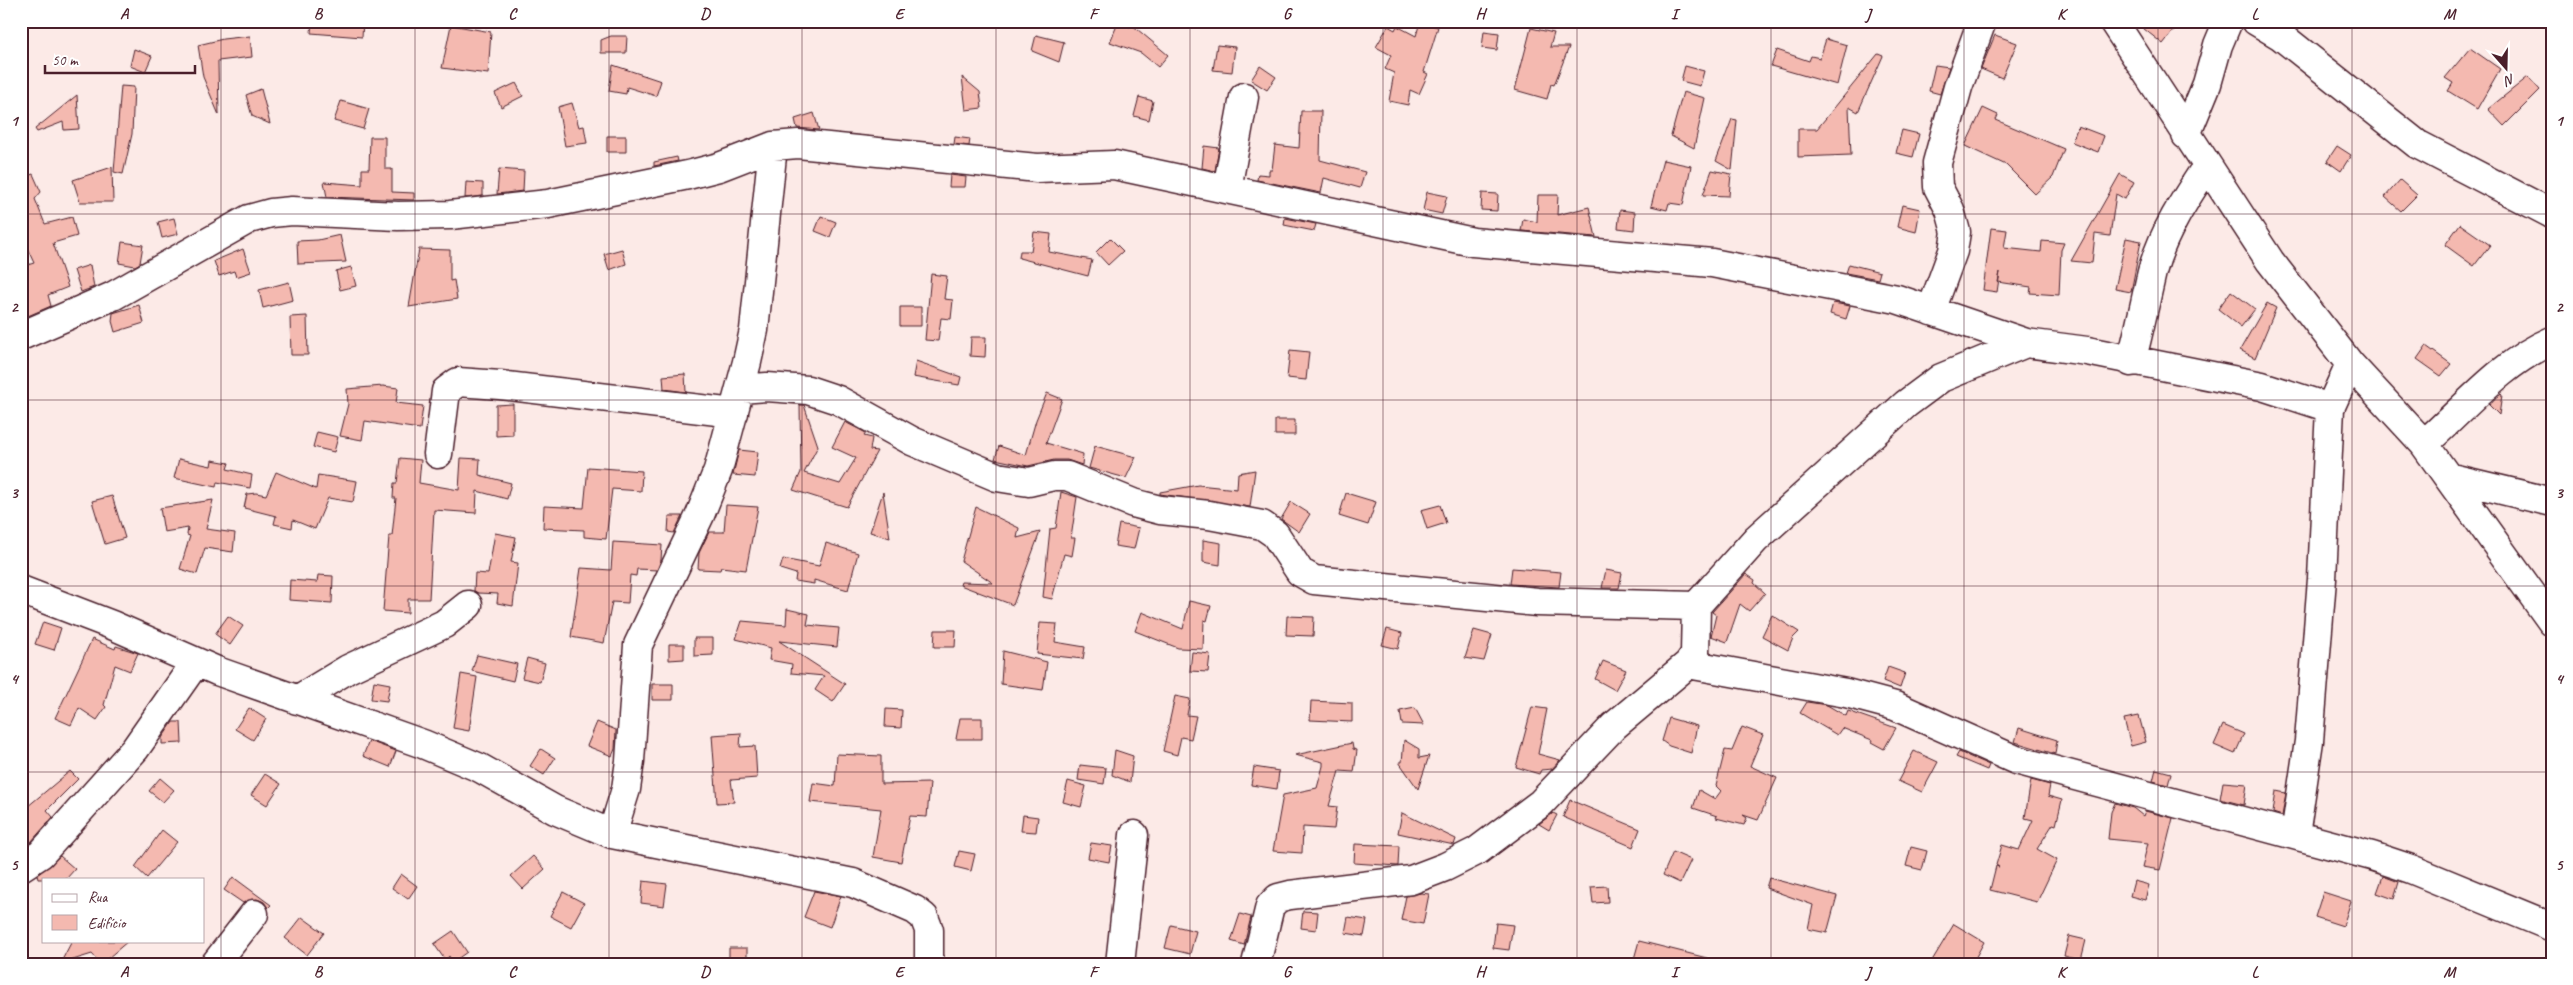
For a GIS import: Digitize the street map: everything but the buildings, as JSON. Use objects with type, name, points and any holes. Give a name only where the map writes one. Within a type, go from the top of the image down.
[{"type":"street","points":[[1931,311],[1953,251],[1956,232],[1950,210],[1938,187],[1937,163],[1958,87],[1982,21]]},
{"type":"street","points":[[2113,21],[2186,135],[2270,260],[2350,364],[2424,444],[2552,622]]},
{"type":"street","points":[[2186,135],[2207,84],[2218,45],[2228,21]]},
{"type":"street","points":[[2256,21],[2281,36],[2417,144],[2552,214]]},
{"type":"street","points":[[1227,189],[1244,97]]},
{"type":"street","points":[[612,834],[626,789],[630,761],[638,645],[700,515],[718,470],[754,330],[772,146]]},
{"type":"street","points":[[21,336],[113,296],[249,219],[271,213],[292,211],[450,215],[548,204],[720,167],[772,146],[824,146],[1037,168],[1114,165],[1473,242],[1712,263],[1897,299],[2026,343],[2087,351],[2131,362],[2262,386],[2330,408]]},
{"type":"street","points":[[2131,362],[2153,271],[2165,238],[2189,193],[2207,166]]},
{"type":"street","points":[[2424,444],[2491,381],[2535,348],[2552,340]]},
{"type":"street","points":[[1256,964],[1270,906],[1278,898],[1290,894],[1411,880],[1445,867],[1477,851],[1541,803],[1614,726],[1688,664],[1695,654],[1696,606],[1756,539],[1906,404],[1942,378],[2026,343]]},
{"type":"street","points":[[2295,835],[2310,722],[2322,579],[2330,408],[2350,364]]},
{"type":"street","points":[[438,454],[446,391],[458,382],[737,401],[767,386],[808,390],[838,400],[912,441],[997,477],[1029,482],[1054,476],[1066,476],[1132,503],[1160,510],[1209,515],[1262,524],[1275,534],[1300,572],[1314,580],[1537,602],[1696,606]]},
{"type":"street","points":[[2448,477],[2552,502]]},
{"type":"street","points":[[21,590],[112,625],[196,662],[297,700],[354,718],[480,768],[555,810],[612,834],[852,883],[915,910],[924,917],[929,930],[929,964]]},
{"type":"street","points":[[297,700],[348,669],[444,624],[468,605]]},
{"type":"street","points":[[21,867],[41,854],[135,749],[196,662]]},
{"type":"street","points":[[1688,664],[1846,693],[1895,706],[2016,760],[2372,856],[2411,869],[2552,927]]},
{"type":"street","points":[[1120,964],[1134,835]]},
{"type":"street","points":[[215,964],[254,914]]}]
